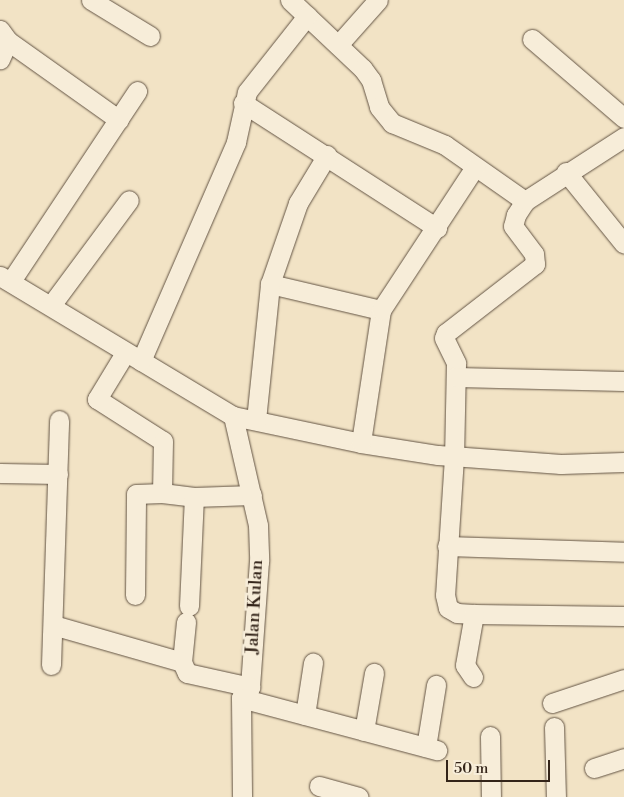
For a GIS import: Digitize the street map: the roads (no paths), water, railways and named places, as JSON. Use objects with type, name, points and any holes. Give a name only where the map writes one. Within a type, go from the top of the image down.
[{"type":"street","points":[[91,0],[150,36]]},
{"type":"street","points":[[290,0],[338,45],[371,80],[380,107],[392,123],[445,145],[475,168],[526,201]]},
{"type":"street","points":[[338,45],[378,0]]},
{"type":"street","points":[[162,493],[163,442],[94,404],[133,357],[236,142],[242,102],[247,92],[307,16]]},
{"type":"street","points":[[0,59],[4,35],[119,120]]},
{"type":"street","points":[[532,39],[624,118]]},
{"type":"street","points":[[137,91],[119,120],[5,278],[52,304],[133,357],[233,416],[361,443],[454,456],[561,464],[624,462]]},
{"type":"street","points":[[242,102],[327,155],[437,228]]},
{"type":"street","points":[[624,137],[566,172],[526,201],[516,215],[513,226],[534,254],[535,264],[446,332],[444,340],[455,358],[456,377],[454,456],[447,546],[446,603],[451,611],[474,614],[624,616]]},
{"type":"street","points":[[256,420],[270,284],[298,204],[327,155]]},
{"type":"street","points":[[361,443],[381,310],[475,168]]},
{"type":"street","points":[[566,172],[624,244]]},
{"type":"street","points":[[52,304],[129,200]]},
{"type":"street","points":[[270,284],[381,310]]},
{"type":"street","points":[[456,377],[624,381]]},
{"type":"street","name":"Jalan Kulan","points":[[233,416],[258,525],[259,561],[246,693],[242,797]]},
{"type":"street","points":[[51,665],[59,420]]},
{"type":"street","points":[[0,473],[58,474]]},
{"type":"street","points":[[135,595],[136,494],[162,493],[194,497],[252,495]]},
{"type":"street","points":[[194,497],[187,614],[182,662],[187,673],[305,715],[431,749],[436,684]]},
{"type":"street","points":[[447,546],[624,552]]},
{"type":"street","points":[[473,677],[465,665],[474,614]]},
{"type":"street","points":[[52,625],[182,662]]},
{"type":"street","points":[[305,715],[314,663]]},
{"type":"street","points":[[364,730],[374,673]]},
{"type":"street","points":[[552,703],[624,678]]},
{"type":"street","points":[[554,728],[556,797]]},
{"type":"street","points":[[490,736],[491,797]]},
{"type":"street","points":[[594,768],[624,758]]},
{"type":"street","points":[[319,786],[359,797]]}]
